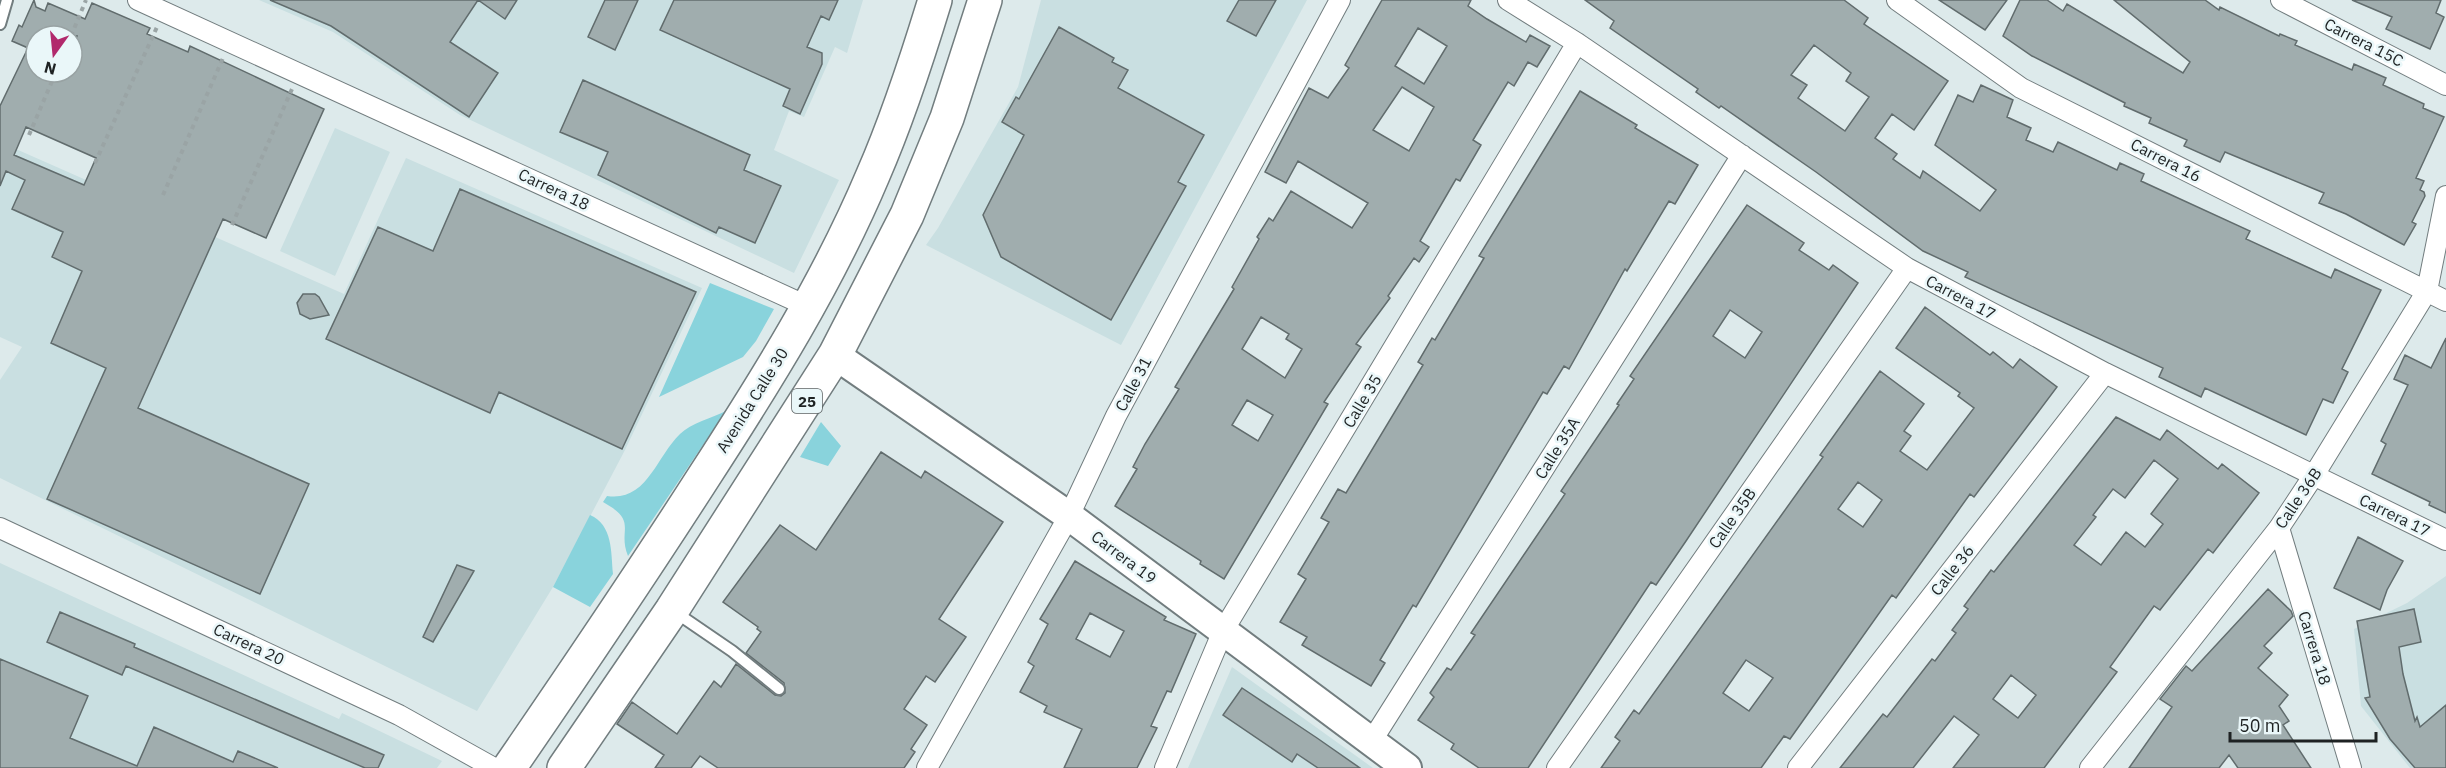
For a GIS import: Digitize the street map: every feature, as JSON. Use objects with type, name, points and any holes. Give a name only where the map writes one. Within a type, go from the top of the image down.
[{"type":"highway","name":"Avenida Calle 30","points":[[509,768],[626,598],[765,382],[808,307],[873,176],[914,68],[935,0]]},
{"type":"highway","name":"25","points":[[564,768],[672,610],[835,355],[911,204],[947,118],[985,0]]},
{"type":"street","name":"Carrera 18","points":[[138,0],[808,307]]},
{"type":"street","name":"Calle 31","points":[[927,768],[1069,516],[1116,416],[1340,0]]},
{"type":"street","name":"Carrera 17","points":[[1508,0],[1577,43],[1906,268],[2105,373],[2446,540]]},
{"type":"street","name":"Carrera 16","points":[[1897,0],[2021,88],[2446,301]]},
{"type":"street","name":"Carrera 15C","points":[[2281,0],[2446,85]]},
{"type":"street","name":"Calle 35","points":[[1165,768],[1223,631],[1577,43]]},
{"type":"street","name":"Calle 35A","points":[[1371,742],[1742,155]]},
{"type":"street","name":"Calle 36B","points":[[2090,768],[2278,528],[2314,475],[2427,291],[2446,196]]},
{"type":"street","name":"Calle 35B","points":[[1557,768],[1906,268]]},
{"type":"street","name":"Carrera 19","points":[[835,355],[1069,516],[1407,768]]},
{"type":"street","name":"Calle 36","points":[[1798,768],[2105,373]]},
{"type":"street","name":"Carrera 20","points":[[0,528],[399,715],[494,768]]},
{"type":"street","name":"Carrera 18","points":[[2278,528],[2351,768]]},
{"type":"lane","points":[[0,24],[7,0]]},
{"type":"lane","points":[[672,610],[732,651],[779,688]]},
{"type":"path","points":[[76,24],[86,0]]},
{"type":"path","points":[[95,163],[165,12]]},
{"type":"path","points":[[163,195],[230,42]]},
{"type":"path","points":[[232,225],[299,73]]},
{"type":"path","points":[[29,135],[51,84]]},
{"type":"shaded area","points":[[259,0],[863,0],[847,53],[835,47],[804,117],[789,111],[774,150],[839,180],[794,273],[460,115],[333,32]]},
{"type":"shaded area","points":[[1041,0],[1307,0],[1121,345],[926,245],[938,228],[1018,87]]},
{"type":"shaded area","points":[[335,128],[390,152],[335,276],[280,251]]},
{"type":"shaded area","points":[[0,142],[344,294],[406,158],[702,288],[625,450],[553,587],[477,711],[0,478],[0,380],[22,347],[0,337]]},
{"type":"shaded area","points":[[710,283],[774,309],[756,341],[743,357],[659,397]]},
{"type":"shaded area","points":[[726,411],[628,556],[625,547],[624,521],[621,515],[603,502],[607,496],[621,496],[632,492],[650,476],[680,434]]},
{"type":"shaded area","points":[[821,422],[841,446],[828,466],[800,457]]},
{"type":"shaded area","points":[[590,515],[603,525],[607,532],[613,574],[590,607],[553,587]]},
{"type":"shaded area","points":[[0,563],[339,719],[342,713],[442,761],[437,768],[0,768]]},
{"type":"shaded area","points":[[2446,576],[2446,768],[2410,768],[2361,706],[2354,629],[2407,603]]},
{"type":"shaded area","points":[[1232,667],[1373,768],[1188,768]]},
{"type":"building","points":[[34,0],[36,7],[45,11],[48,3],[85,19],[92,3],[150,28],[147,34],[188,52],[190,46],[324,109],[266,238],[223,219],[138,408],[309,484],[260,594],[47,499],[106,368],[51,343],[82,271],[52,257],[63,232],[12,209],[25,180],[6,171],[0,186],[0,106],[24,56],[24,84],[84,84],[84,24],[24,24],[24,46],[12,41],[19,25],[22,27]],"holes":[[[26,127],[96,158],[84,185],[14,155]]]},
{"type":"building","points":[[270,0],[478,0],[450,42],[498,73],[469,117],[331,26]]},
{"type":"building","points":[[478,0],[517,0],[505,19]]},
{"type":"building","points":[[605,0],[638,0],[615,50],[588,37]]},
{"type":"building","points":[[674,0],[838,0],[829,20],[821,16],[807,47],[822,53],[822,64],[800,114],[783,106],[790,89],[660,30]]},
{"type":"building","points":[[1239,0],[1276,0],[1256,36],[1227,21]]},
{"type":"building","points":[[1382,0],[1471,0],[1468,6],[1526,42],[1530,35],[1550,46],[1537,67],[1528,62],[1514,86],[1508,82],[1473,140],[1481,145],[1460,181],[1456,179],[1420,241],[1429,247],[1419,262],[1414,258],[1388,296],[1390,298],[1356,344],[1361,347],[1324,402],[1328,404],[1224,579],[1200,564],[1201,561],[1115,506],[1137,469],[1133,467],[1145,444],[1179,389],[1175,387],[1234,289],[1232,287],[1259,239],[1257,237],[1269,218],[1273,221],[1291,191],[1352,228],[1368,203],[1298,161],[1286,183],[1265,172],[1309,88],[1328,98],[1349,68],[1345,65]],"holes":[[[1418,28],[1447,46],[1424,84],[1395,66]],[[1402,87],[1434,107],[1409,151],[1373,130]],[[1261,317],[1289,334],[1286,339],[1302,349],[1285,378],[1242,349]],[[1247,400],[1273,415],[1258,441],[1232,425]]]},
{"type":"building","points":[[1585,0],[1844,0],[1868,18],[1864,24],[1948,81],[1914,130],[1892,114],[1875,138],[1897,154],[1893,159],[1920,178],[1923,171],[1980,211],[1996,190],[1935,145],[1958,95],[1973,102],[1981,85],[2013,100],[2007,117],[2031,128],[2026,140],[2053,152],[2058,142],[2117,170],[2120,163],[2144,174],[2141,181],[2250,231],[2246,239],[2331,278],[2335,269],[2381,290],[2342,369],[2348,372],[2333,403],[2323,399],[2306,435],[2205,388],[2201,397],[2159,377],[2163,368],[1965,277],[1968,272],[1923,251],[1816,172],[1721,106],[1719,108],[1696,92],[1698,89],[1610,28],[1614,21]],"holes":[[[1814,45],[1851,73],[1846,81],[1869,97],[1845,131],[1798,98],[1807,85],[1791,75]]]},
{"type":"building","points":[[1939,0],[2007,0],[1985,30]]},
{"type":"building","points":[[2020,0],[2047,0],[2063,11],[2067,4],[2183,73],[2190,62],[2114,0],[2205,0],[2219,10],[2220,7],[2279,36],[2280,34],[2297,41],[2295,45],[2352,70],[2354,64],[2386,78],[2383,85],[2424,104],[2423,108],[2444,117],[2416,178],[2424,181],[2420,190],[2425,196],[2412,222],[2416,224],[2404,245],[2346,214],[2319,203],[2324,193],[2225,152],[2220,162],[2184,146],[2187,140],[2149,123],[2151,118],[2124,106],[2125,103],[2032,56],[2003,36]]},
{"type":"building","points":[[2352,0],[2441,0],[2436,13],[2444,17],[2430,49],[2386,29],[2392,17]]},
{"type":"building","points":[[1059,27],[1114,58],[1112,62],[1128,70],[1118,88],[1204,135],[1178,182],[1186,186],[1111,320],[1001,257],[983,215],[1024,135],[1002,122],[1016,97],[1019,99]]},
{"type":"building","points":[[583,80],[750,155],[744,170],[781,186],[755,243],[719,227],[716,233],[598,175],[608,152],[560,132]]},
{"type":"building","points":[[1580,91],[1637,125],[1635,128],[1698,165],[1675,204],[1669,201],[1627,271],[1625,269],[1569,369],[1564,366],[1547,394],[1543,392],[1416,607],[1413,605],[1380,660],[1385,663],[1371,686],[1302,645],[1307,637],[1280,622],[1306,579],[1298,574],[1329,522],[1321,518],[1338,489],[1346,493],[1423,365],[1418,362],[1432,338],[1435,340],[1484,258],[1479,256]]},
{"type":"building","points":[[460,189],[696,292],[622,449],[499,392],[490,413],[326,339],[378,227],[433,251]]},
{"type":"building","points":[[1747,205],[1804,243],[1799,250],[1829,270],[1833,265],[1858,283],[1656,585],[1651,582],[1528,768],[1479,768],[1451,749],[1454,744],[1418,720],[1434,697],[1430,693],[1447,668],[1451,670],[1475,635],[1471,633],[1565,494],[1561,491],[1634,379],[1630,376]],"holes":[[[1730,310],[1762,332],[1745,358],[1713,336]]]},
{"type":"building","points":[[303,294],[315,294],[319,297],[329,315],[310,319],[300,314],[297,303]]},
{"type":"building","points":[[1925,307],[1990,355],[1993,352],[2013,368],[2020,359],[2057,387],[1974,497],[1970,494],[1896,598],[1892,595],[1790,739],[1784,736],[1761,768],[1601,768],[1620,741],[1615,737],[1634,710],[1639,714],[1823,457],[1820,455],[1880,371],[1924,404],[1904,431],[1911,436],[1900,451],[1927,470],[1974,408],[1958,396],[1960,393],[1896,348]],"holes":[[[1858,482],[1882,500],[1863,527],[1838,509]],[[1746,660],[1773,678],[1749,711],[1723,693]]]},
{"type":"building","points":[[2446,338],[2446,513],[2429,505],[2430,502],[2372,474],[2386,444],[2381,441],[2408,385],[2394,379],[2405,355],[2431,368]]},
{"type":"building","points":[[2116,417],[2160,440],[2167,430],[2218,469],[2222,464],[2259,493],[2213,553],[2208,549],[2160,610],[2154,606],[2110,667],[2117,672],[2044,768],[1953,768],[1979,735],[1954,716],[1913,768],[1840,768],[1883,714],[1887,717],[1932,659],[1935,661],[1956,633],[1952,630],[1968,609],[1964,606],[1991,570],[1994,572]],"holes":[[[2154,460],[2178,479],[2151,514],[2163,524],[2145,547],[2126,532],[2101,565],[2074,545],[2096,517],[2093,515],[2113,489],[2125,498]],[[2011,675],[2036,695],[2018,718],[1993,699]]]},
{"type":"building","points":[[881,452],[921,478],[925,471],[1003,522],[939,619],[966,637],[935,682],[926,676],[904,709],[927,725],[911,749],[915,752],[904,768],[718,768],[700,756],[691,768],[655,768],[664,755],[617,724],[632,702],[677,734],[714,681],[721,687],[736,664],[775,695],[781,696],[785,693],[784,683],[746,653],[761,632],[757,629],[758,627],[723,602],[780,525],[816,550]]},
{"type":"building","points":[[2358,537],[2403,561],[2387,590],[2380,610],[2334,588]]},
{"type":"building","points":[[1075,561],[1166,617],[1164,620],[1196,634],[1171,692],[1167,691],[1151,726],[1157,728],[1137,768],[1064,768],[1082,729],[1044,712],[1047,706],[1020,692],[1034,666],[1028,662],[1048,624],[1040,619]],"holes":[[[1090,613],[1124,631],[1110,657],[1076,639]]]},
{"type":"building","points":[[457,565],[474,571],[433,642],[423,637]]},
{"type":"building","points":[[2268,589],[2291,611],[2293,616],[2264,646],[2272,653],[2258,668],[2288,695],[2279,706],[2289,721],[2283,725],[2311,768],[2238,768],[2229,755],[2219,768],[2129,768],[2172,707],[2160,699],[2186,666],[2192,671]]},
{"type":"building","points":[[2414,609],[2421,642],[2399,647],[2403,674],[2415,721],[2417,717],[2420,727],[2446,705],[2446,768],[2415,768],[2390,739],[2365,698],[2370,697],[2357,621]]},
{"type":"building","points":[[60,612],[135,644],[134,647],[384,755],[378,768],[365,768],[126,666],[122,675],[47,642]]},
{"type":"building","points":[[0,659],[88,696],[70,738],[137,766],[154,727],[233,762],[238,751],[278,768],[0,768]]},
{"type":"building","points":[[1242,688],[1360,768],[1318,768],[1297,754],[1292,762],[1223,715]]}]
